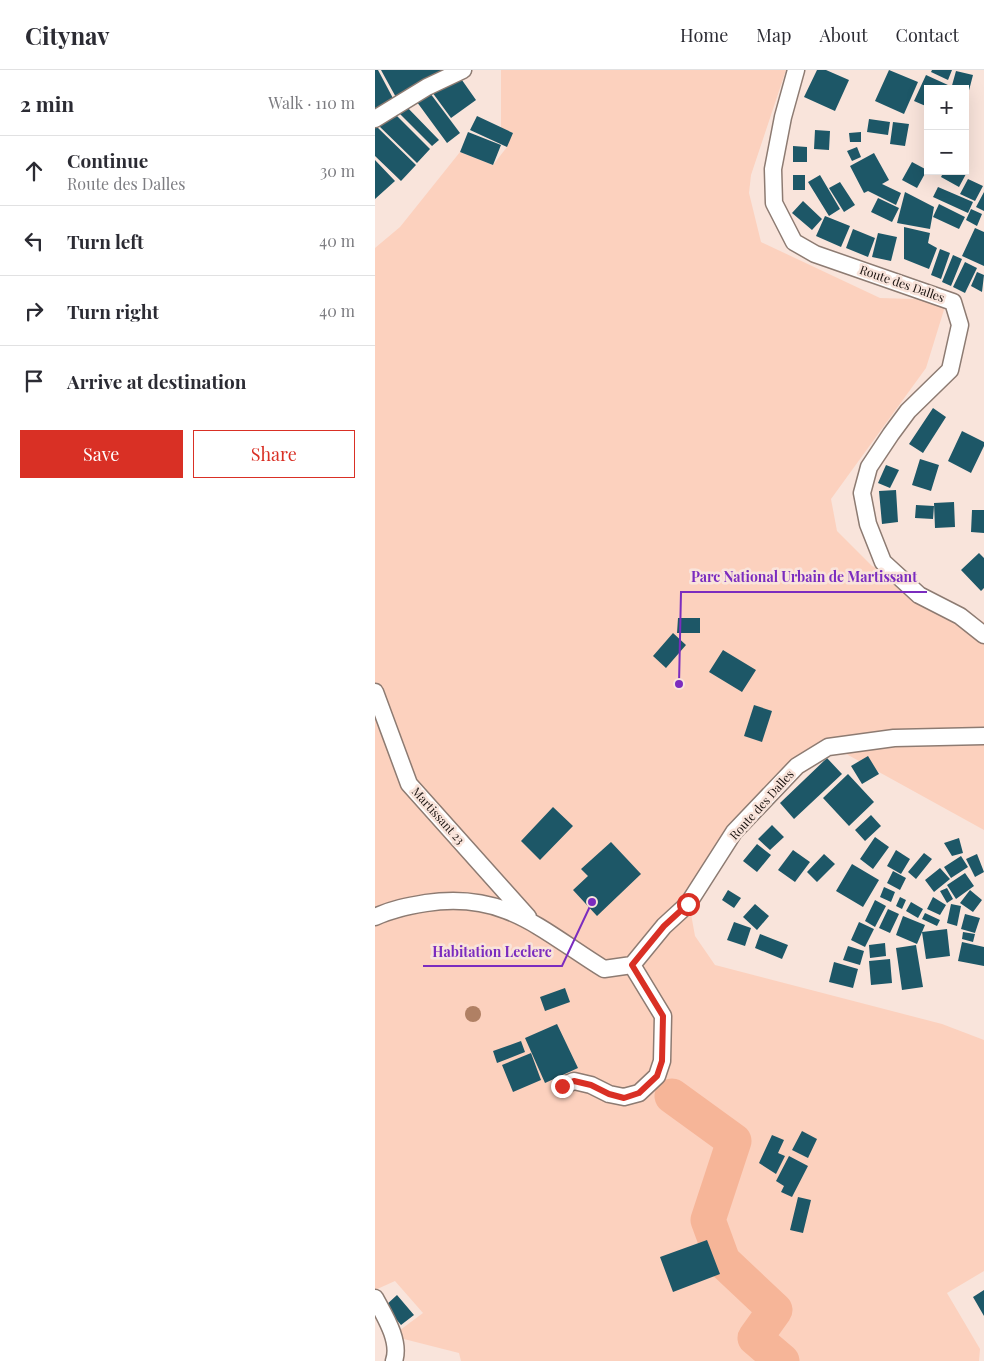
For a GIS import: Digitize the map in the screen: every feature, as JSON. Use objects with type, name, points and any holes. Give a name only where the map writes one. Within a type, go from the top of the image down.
[{"type":"street","points":[[375,119],[427,87],[463,70]]},
{"type":"street","name":"Route des Dalles","points":[[796,70],[783,117],[773,169],[774,203],[794,242],[815,254],[953,302],[960,325],[950,370],[908,411],[891,434],[869,467],[862,493],[868,524],[883,562],[919,595],[960,616],[984,635]]},
{"type":"street","name":"Martissant 23","points":[[375,692],[409,784],[533,922]]},
{"type":"street","name":"Route des Dalles","points":[[632,965],[664,926],[688,904],[734,832],[797,766],[828,746],[894,738],[984,736]]},
{"type":"street","points":[[375,917],[393,908],[451,900],[477,901],[509,911],[533,922],[604,968],[632,965],[663,1016],[662,1061],[657,1076],[639,1093],[624,1098],[609,1094],[591,1085],[574,1081],[562,1086]]},
{"type":"street","points":[[375,1298],[389,1326],[395,1348],[394,1361]]},
{"type":"shaded area","points":[[501,70],[786,70],[751,175],[749,193],[761,242],[880,298],[947,300],[926,368],[831,499],[837,531],[872,566],[984,622],[984,830],[830,745],[734,832],[689,903],[695,936],[715,965],[942,1024],[984,1040],[984,1271],[947,1293],[980,1349],[979,1361],[461,1361],[459,1353],[392,1336],[423,1313],[395,1281],[375,1290],[375,248],[400,227],[460,152],[493,165],[507,147],[501,127]]},
{"type":"building","points":[[375,70],[378,70],[395,102],[375,113]]},
{"type":"building","points":[[381,70],[455,70],[398,101]]},
{"type":"building","points":[[817,70],[826,70],[849,80],[835,111],[804,97]]},
{"type":"building","points":[[889,70],[918,82],[904,114],[875,101]]},
{"type":"building","points":[[932,70],[952,70],[948,80],[931,72]]},
{"type":"building","points":[[956,71],[973,75],[969,90],[969,85],[952,85]]},
{"type":"building","points":[[457,73],[476,100],[451,118],[432,92]]},
{"type":"building","points":[[926,75],[948,85],[924,85],[924,105],[914,101]]},
{"type":"building","points":[[427,89],[460,133],[447,143],[414,98]]},
{"type":"building","points":[[404,104],[439,140],[432,146],[397,111]]},
{"type":"building","points":[[392,111],[430,149],[417,163],[378,125]]},
{"type":"building","points":[[477,116],[513,133],[507,147],[470,130]]},
{"type":"building","points":[[869,119],[890,122],[888,135],[867,132]]},
{"type":"building","points":[[893,122],[909,124],[905,146],[890,144]]},
{"type":"building","points":[[375,125],[416,165],[401,181],[375,156]]},
{"type":"building","points":[[815,130],[830,131],[829,150],[814,149]]},
{"type":"building","points":[[468,132],[501,145],[493,165],[460,152]]},
{"type":"building","points":[[861,132],[861,142],[850,142],[849,133]]},
{"type":"building","points":[[793,146],[807,147],[807,162],[793,162]]},
{"type":"building","points":[[857,147],[861,157],[852,161],[847,151]]},
{"type":"building","points":[[874,153],[889,180],[882,184],[901,193],[896,205],[868,191],[864,193],[850,166]]},
{"type":"building","points":[[375,160],[395,181],[375,199]]},
{"type":"building","points":[[912,162],[924,168],[924,175],[917,188],[902,180]]},
{"type":"building","points":[[793,175],[805,175],[805,190],[793,190]]},
{"type":"building","points":[[820,175],[840,209],[829,216],[808,182]]},
{"type":"building","points":[[942,175],[965,175],[959,187],[941,177]]},
{"type":"building","points":[[968,179],[983,186],[975,201],[960,194]]},
{"type":"building","points":[[840,182],[855,205],[844,212],[829,188]]},
{"type":"building","points":[[938,187],[973,202],[968,213],[933,197]]},
{"type":"building","points":[[905,192],[934,207],[930,229],[897,223]]},
{"type":"building","points":[[984,192],[984,211],[976,207]]},
{"type":"building","points":[[878,198],[899,208],[892,222],[871,212]]},
{"type":"building","points":[[803,201],[822,219],[812,230],[792,213]]},
{"type":"building","points":[[939,204],[965,217],[959,229],[933,217]]},
{"type":"building","points":[[971,209],[982,214],[977,226],[966,220]]},
{"type":"building","points":[[825,216],[850,226],[841,247],[816,236]]},
{"type":"building","points":[[904,227],[930,233],[928,243],[937,248],[929,269],[904,259]]},
{"type":"building","points":[[975,228],[984,232],[984,266],[962,256]]},
{"type":"building","points":[[853,229],[875,238],[868,257],[846,248]]},
{"type":"building","points":[[878,233],[897,237],[891,261],[872,257]]},
{"type":"building","points":[[940,249],[950,253],[941,279],[931,275]]},
{"type":"building","points":[[953,255],[962,259],[951,286],[942,282]]},
{"type":"building","points":[[965,262],[977,268],[965,293],[953,287]]},
{"type":"building","points":[[977,272],[984,275],[982,292],[971,286]]},
{"type":"building","points":[[933,408],[946,417],[923,453],[909,444]]},
{"type":"building","points":[[962,431],[984,442],[984,446],[971,473],[948,461]]},
{"type":"building","points":[[920,459],[939,465],[931,491],[912,485]]},
{"type":"building","points":[[886,465],[899,470],[890,488],[878,483]]},
{"type":"building","points":[[896,490],[898,522],[882,524],[879,491]]},
{"type":"building","points":[[954,502],[955,527],[935,528],[934,503]]},
{"type":"building","points":[[916,505],[934,506],[933,519],[915,518]]},
{"type":"building","points":[[972,510],[984,510],[984,533],[971,532]]},
{"type":"building","points":[[979,553],[984,558],[984,588],[981,591],[961,570]]},
{"type":"building","points":[[678,618],[700,618],[700,633],[677,633]]},
{"type":"building","points":[[673,633],[686,645],[666,668],[653,656]]},
{"type":"building","points":[[723,650],[756,670],[742,692],[709,672]]},
{"type":"building","points":[[754,705],[772,711],[762,742],[744,736]]},
{"type":"building","points":[[868,756],[879,774],[862,784],[851,766]]},
{"type":"building","points":[[827,758],[842,774],[794,819],[780,803]]},
{"type":"building","points":[[848,774],[874,802],[849,826],[823,798]]},
{"type":"building","points":[[553,807],[573,826],[540,860],[521,841]]},
{"type":"building","points":[[871,815],[881,826],[865,841],[855,830]]},
{"type":"building","points":[[772,825],[784,837],[770,850],[758,839]]},
{"type":"building","points":[[875,837],[889,847],[873,869],[860,859]]},
{"type":"building","points":[[959,838],[963,853],[952,856],[944,843]]},
{"type":"building","points":[[611,842],[641,874],[597,916],[573,890],[588,876],[581,869]]},
{"type":"building","points":[[757,844],[771,855],[757,872],[743,861]]},
{"type":"building","points":[[793,850],[810,862],[795,882],[778,870]]},
{"type":"building","points":[[896,850],[910,859],[901,874],[887,866]]},
{"type":"building","points":[[924,853],[932,859],[916,879],[908,872]]},
{"type":"building","points":[[824,854],[835,864],[817,882],[807,872]]},
{"type":"building","points":[[977,854],[984,872],[975,877],[966,859]]},
{"type":"building","points":[[961,856],[968,867],[951,878],[944,867]]},
{"type":"building","points":[[852,864],[879,880],[863,907],[836,891]]},
{"type":"building","points":[[940,868],[950,879],[934,892],[925,880]]},
{"type":"building","points":[[893,871],[906,878],[900,890],[887,883]]},
{"type":"building","points":[[965,873],[974,886],[956,899],[947,885]]},
{"type":"building","points":[[884,887],[895,892],[891,902],[880,897]]},
{"type":"building","points":[[947,888],[953,899],[947,903],[940,891]]},
{"type":"building","points":[[728,890],[741,898],[734,908],[722,900]]},
{"type":"building","points":[[970,890],[982,900],[973,912],[960,903]]},
{"type":"building","points":[[900,897],[906,900],[902,909],[896,906]]},
{"type":"building","points":[[933,897],[946,905],[940,915],[927,909]]},
{"type":"building","points":[[875,900],[886,906],[875,927],[865,921]]},
{"type":"building","points":[[911,902],[923,909],[918,918],[906,911]]},
{"type":"building","points":[[755,904],[769,916],[757,930],[743,917]]},
{"type":"building","points":[[951,904],[961,906],[957,926],[947,923]]},
{"type":"building","points":[[888,909],[899,914],[890,933],[879,928]]},
{"type":"building","points":[[925,913],[940,920],[937,926],[922,919]]},
{"type":"building","points":[[965,914],[980,918],[975,933],[961,929]]},
{"type":"building","points":[[903,916],[925,925],[917,944],[896,935]]},
{"type":"building","points":[[734,922],[751,928],[745,946],[727,940]]},
{"type":"building","points":[[859,922],[874,929],[865,947],[851,940]]},
{"type":"building","points":[[947,929],[950,956],[926,959],[922,932]]},
{"type":"building","points":[[963,932],[975,934],[973,942],[962,939]]},
{"type":"building","points":[[760,934],[788,945],[782,959],[755,948]]},
{"type":"building","points":[[962,942],[984,947],[984,966],[958,961]]},
{"type":"building","points":[[885,943],[886,956],[870,958],[869,945]]},
{"type":"building","points":[[916,945],[923,987],[902,990],[896,948]]},
{"type":"building","points":[[848,946],[864,951],[860,965],[843,960]]},
{"type":"building","points":[[890,959],[892,983],[871,985],[869,961]]},
{"type":"building","points":[[834,962],[858,969],[853,988],[829,982]]},
{"type":"building","points":[[565,988],[570,1002],[545,1011],[540,997]]},
{"type":"building","points":[[557,1024],[578,1068],[545,1083],[525,1038]]},
{"type":"building","points":[[521,1041],[525,1052],[497,1063],[493,1051]]},
{"type":"building","points":[[531,1053],[541,1080],[513,1092],[502,1065]]},
{"type":"building","points":[[802,1131],[817,1139],[808,1158],[792,1150]]},
{"type":"building","points":[[772,1135],[784,1140],[778,1153],[785,1156],[776,1174],[759,1163]]},
{"type":"building","points":[[789,1156],[808,1166],[792,1197],[781,1192],[784,1186],[776,1181]]},
{"type":"building","points":[[798,1197],[811,1200],[803,1233],[790,1230]]},
{"type":"building","points":[[707,1240],[720,1274],[673,1292],[660,1257]]},
{"type":"building","points":[[984,1290],[984,1316],[973,1297]]},
{"type":"building","points":[[397,1295],[414,1315],[401,1325],[385,1306]]},
{"type":"waterway","points":[[672,1096],[734,1141],[708,1220],[723,1261],[775,1310],[755,1338],[782,1361]]},
{"type":"place","name":"Parc National Urbain de Martissant","points":[[679,684]]},
{"type":"place","name":"Habitation Leclerc","points":[[592,902]]},
{"type":"route","points":[[562,1086],[574,1081],[591,1085],[609,1094],[624,1098],[639,1093],[657,1076],[662,1061],[663,1016],[632,965],[664,926],[688,904]]}]
